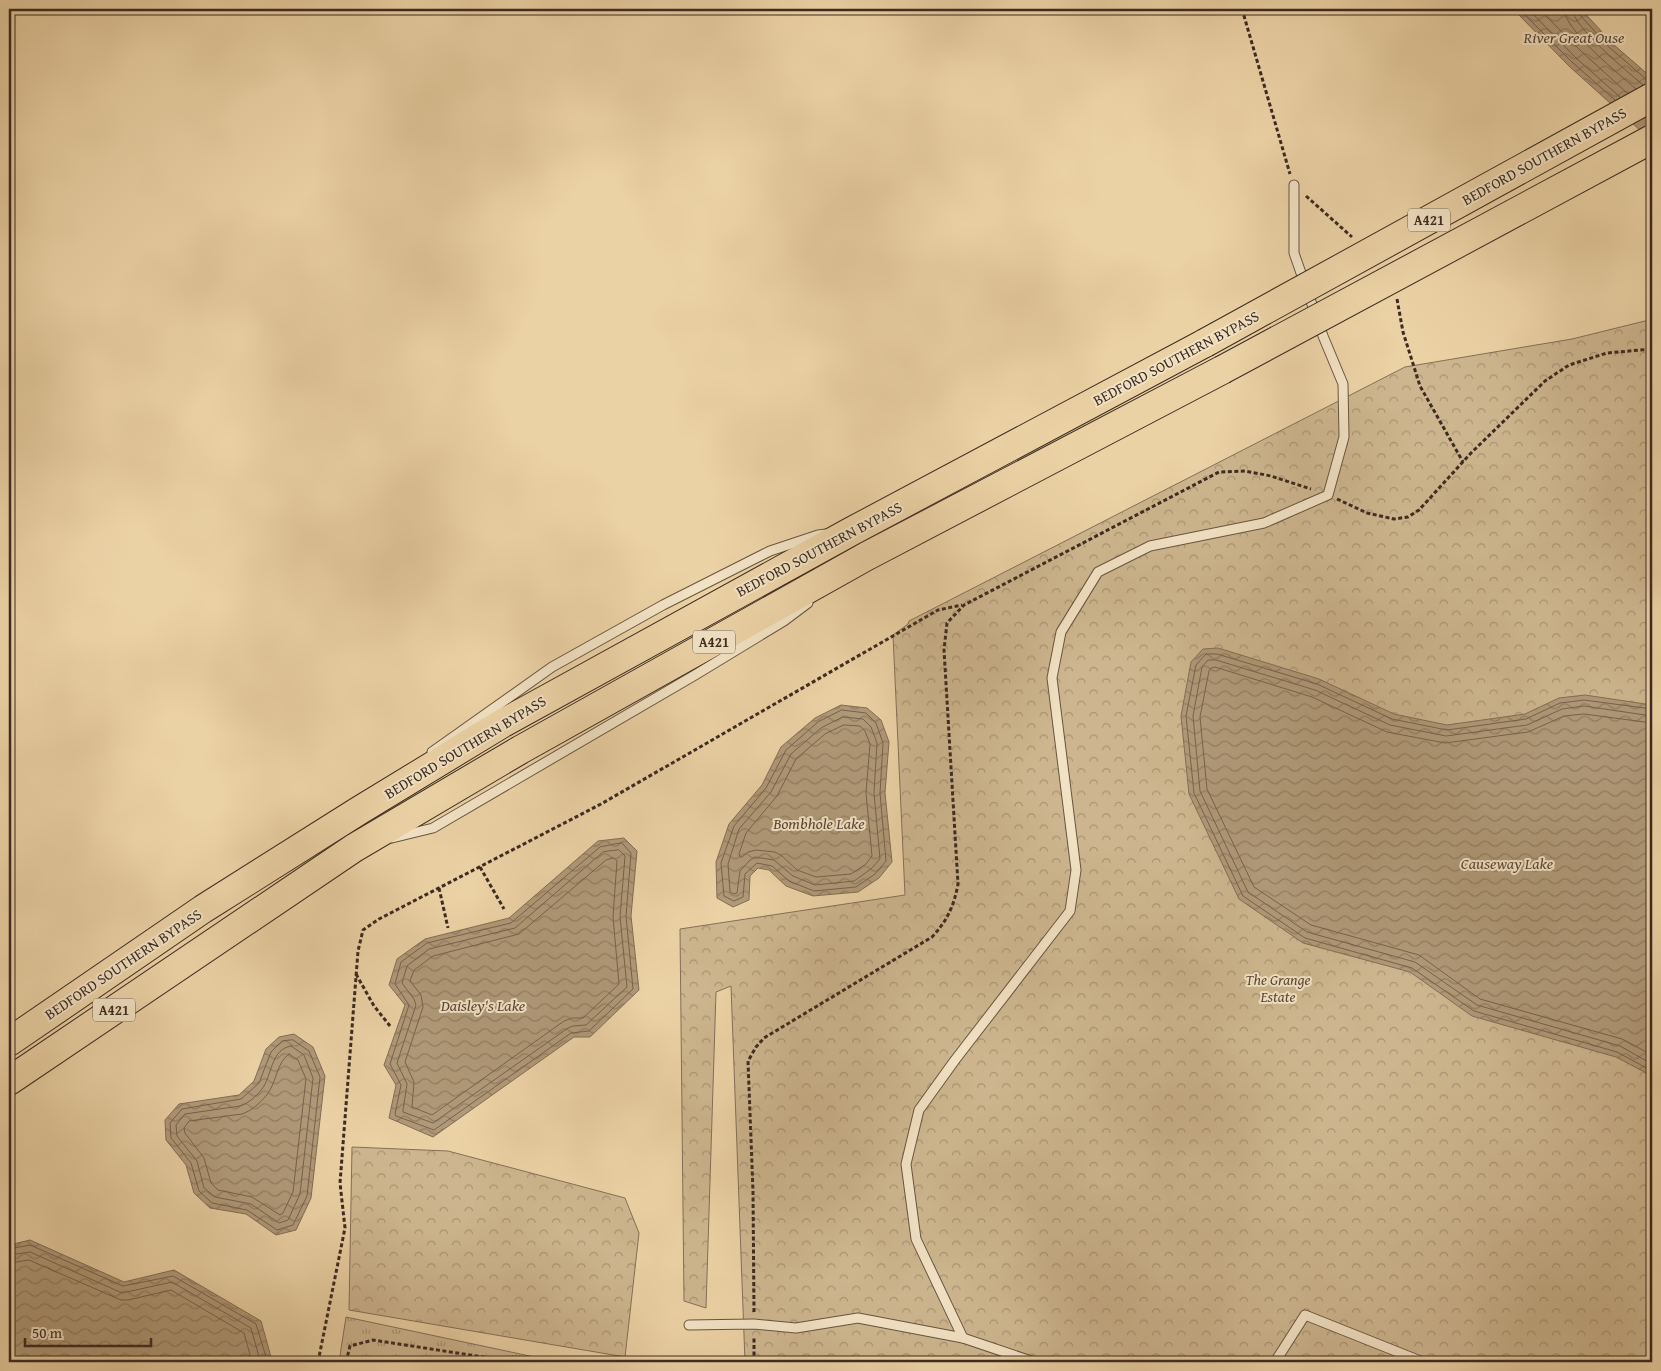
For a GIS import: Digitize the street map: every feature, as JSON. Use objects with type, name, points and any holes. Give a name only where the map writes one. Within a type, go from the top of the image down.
[{"type":"highway","name":"BEDFORD SOUTHERN BYPASS","points":[[9,1042],[203,909],[503,723],[852,530],[1205,343],[1652,97]]},
{"type":"highway","name":"BEDFORD SOUTHERN BYPASS","points":[[9,1081],[354,848],[520,750],[867,556],[1222,370],[1652,139]]},
{"type":"lane","points":[[963,1338],[916,1239],[906,1164],[919,1110],[955,1060],[1070,911],[1076,870],[1052,678],[1061,632],[1098,572],[1150,546],[1264,523],[1328,494],[1344,438],[1343,384],[1323,336],[1294,253],[1294,185]]},
{"type":"lane","points":[[421,760],[552,667],[662,605],[770,551],[818,535],[852,530]]},
{"type":"lane","points":[[354,848],[433,828],[784,622],[867,556]]},
{"type":"lane","points":[[360,810],[414,767]]},
{"type":"lane","points":[[1275,1362],[1305,1315],[1423,1362]]},
{"type":"lane","points":[[689,1325],[754,1324],[796,1328],[858,1318],[963,1338],[1034,1362]]},
{"type":"path","points":[[1242,9],[1294,185],[1354,239]]},
{"type":"path","points":[[1397,297],[1403,332],[1420,386],[1463,462]]},
{"type":"path","points":[[318,1362],[344,1228],[340,1183],[358,951],[363,930],[379,919],[601,804],[938,610],[964,605],[1219,472],[1245,471],[1271,476],[1328,494],[1367,513],[1394,519],[1408,516],[1419,510],[1463,462],[1545,381],[1569,365],[1607,353],[1652,349]]},
{"type":"path","points":[[754,1362],[753,1191],[748,1061],[764,1038],[932,937],[948,916],[955,901],[958,884],[944,650],[947,623],[964,605]]},
{"type":"path","points":[[480,867],[504,909]]},
{"type":"path","points":[[439,888],[448,928]]},
{"type":"path","points":[[356,973],[374,1006],[390,1026]]},
{"type":"path","points":[[346,1362],[350,1346],[373,1340],[515,1362]]},
{"type":"green space","name":"The Grange Estate","points":[[1652,320],[1652,1362],[745,1362],[731,986],[716,992],[706,1308],[684,1301],[680,929],[905,895],[893,635],[908,624],[909,621],[1405,367],[1572,339]]},
{"type":"green space","points":[[352,1147],[448,1151],[625,1198],[639,1233],[625,1357],[349,1310]]},
{"type":"green space","points":[[346,1317],[558,1362],[339,1362]]},
{"type":"water","name":"River Great Ouse","points":[[1513,9],[1581,9],[1613,44],[1652,78],[1652,141],[1569,66]]},
{"type":"water","name":"Causeway Lake","points":[[1218,648],[1319,679],[1394,714],[1447,725],[1525,714],[1559,698],[1585,695],[1652,705],[1652,1076],[1616,1057],[1472,1016],[1410,972],[1303,943],[1239,899],[1189,794],[1181,716],[1191,662],[1203,649]]},
{"type":"water","name":"Bombhole Lake","points":[[841,705],[867,708],[881,720],[889,742],[885,793],[892,862],[879,878],[858,892],[813,896],[786,886],[769,870],[758,868],[750,876],[749,900],[733,907],[717,898],[716,862],[729,824],[762,785],[781,747],[815,718]]},
{"type":"water","name":"Daisley's Lake","points":[[624,838],[637,851],[631,916],[639,990],[590,1037],[574,1037],[433,1137],[389,1118],[396,1085],[384,1065],[405,1005],[389,985],[397,959],[425,939],[509,918],[598,841]]},
{"type":"water","points":[[294,1034],[313,1047],[325,1076],[311,1198],[296,1230],[276,1235],[246,1214],[210,1208],[194,1193],[186,1165],[166,1140],[165,1120],[179,1104],[239,1095],[254,1081],[266,1049],[279,1037]]},
{"type":"water","points":[[30,1240],[124,1282],[174,1270],[261,1321],[271,1357],[270,1362],[9,1362],[9,1245]]}]
